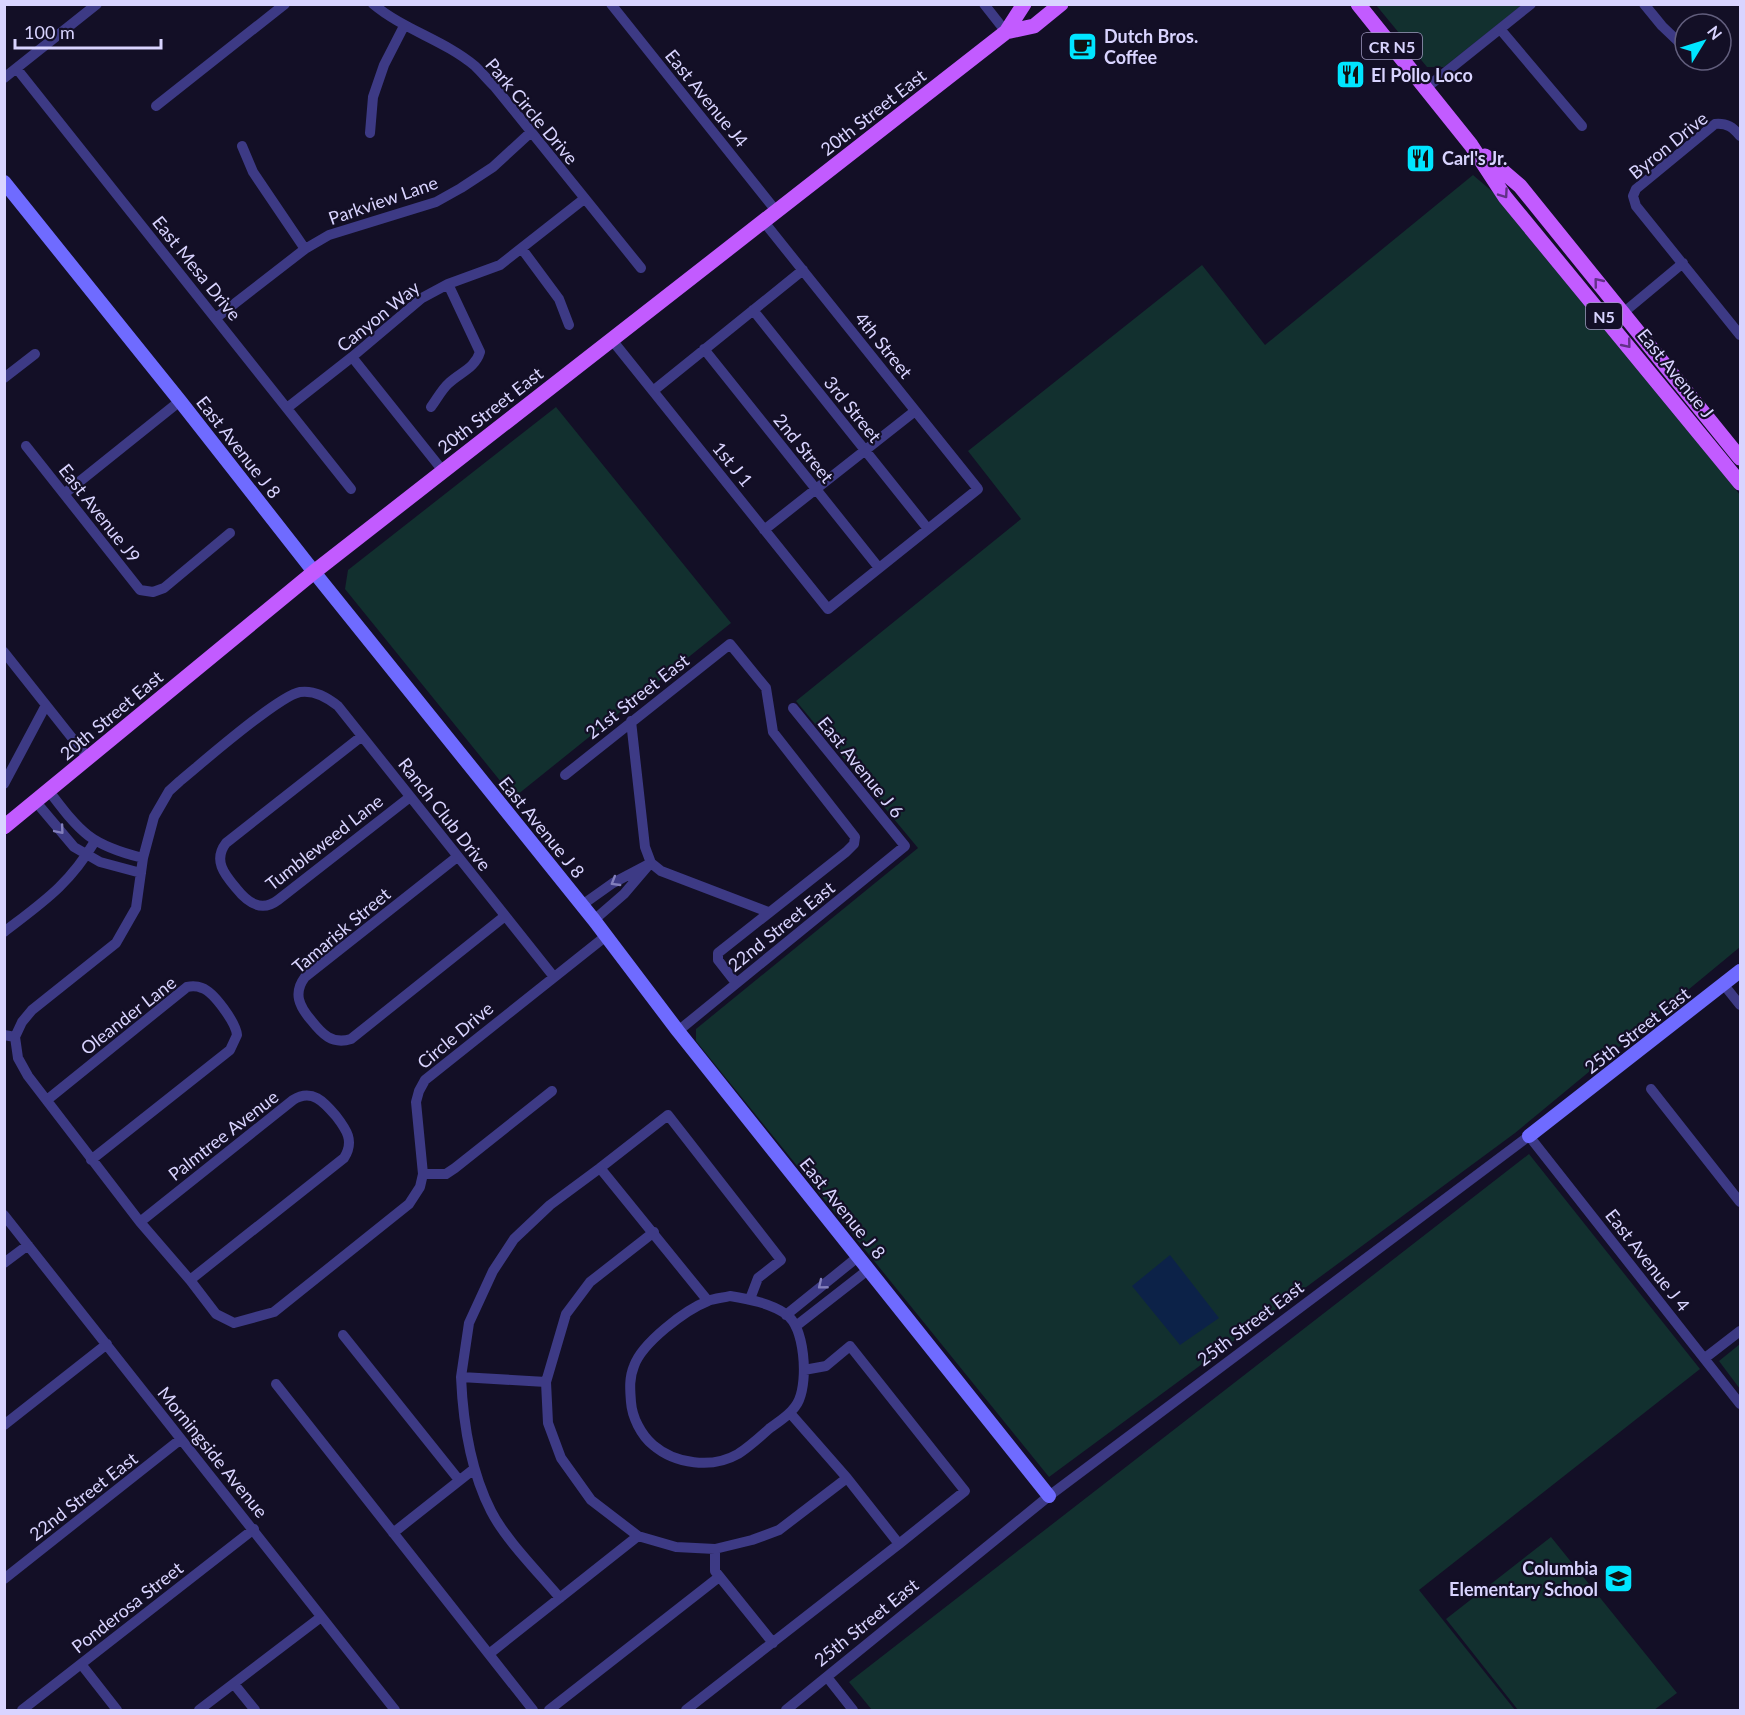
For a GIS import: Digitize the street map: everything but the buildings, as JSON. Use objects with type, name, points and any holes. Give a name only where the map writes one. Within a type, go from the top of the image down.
[{"type":"main road","name":"20th Street East","points":[[4,827],[314,572],[1006,32],[1024,4]]},
{"type":"main road","name":"East Avenue J","points":[[1358,4],[1471,145],[1505,197],[1740,483]]},
{"type":"main road","name":"20th Street East","points":[[1006,32],[1034,26],[1055,7]]},
{"type":"main road","name":"East Avenue J","points":[[1471,145],[1520,186],[1740,458]]},
{"type":"street","points":[[4,78],[97,4]]},
{"type":"street","points":[[156,106],[285,4]]},
{"type":"street","name":"Park Circle Drive","points":[[373,4],[405,26],[446,47],[474,66],[495,87],[530,134],[640,268]]},
{"type":"street","name":"East Avenue J4","points":[[610,4],[777,212]]},
{"type":"street","points":[[984,4],[1006,32]]},
{"type":"street","points":[[1426,88],[1532,4]]},
{"type":"street","points":[[1644,4],[1673,36]]},
{"type":"street","points":[[370,133],[373,97],[384,65],[405,26]]},
{"type":"street","points":[[1500,29],[1582,126]]},
{"type":"street","name":"East Mesa Drive","points":[[17,69],[351,489]]},
{"type":"street","name":"Byron Drive","points":[[1683,263],[1636,206],[1634,196],[1636,189],[1715,123],[1726,123],[1740,136]]},
{"type":"street","name":"Parkview Lane","points":[[216,318],[305,249],[329,235],[436,202],[493,167],[530,134]]},
{"type":"street","points":[[242,146],[253,172],[305,249]]},
{"type":"street","name":"East Avenue J 8","points":[[4,182],[594,920],[678,1031],[1049,1496]]},
{"type":"street","name":"Canyon Way","points":[[287,408],[423,298],[448,284],[500,265],[584,199]]},
{"type":"street","name":"4th Street","points":[[764,222],[978,489],[928,529]]},
{"type":"street","points":[[522,249],[560,299],[569,325]]},
{"type":"street","points":[[1623,313],[1683,263],[1740,335]]},
{"type":"street","points":[[653,391],[803,270]]},
{"type":"street","points":[[431,406],[448,384],[471,367],[480,352],[448,284]]},
{"type":"street","name":"3rd Street","points":[[753,310],[928,529]]},
{"type":"street","name":"1st J 1","points":[[612,340],[828,609],[879,568]]},
{"type":"street","name":"2nd Street","points":[[704,349],[879,568]]},
{"type":"street","points":[[4,378],[35,354]]},
{"type":"street","points":[[352,357],[443,471]]},
{"type":"street","points":[[64,494],[180,401]]},
{"type":"street","points":[[764,530],[915,411]]},
{"type":"street","name":"East Avenue J9","points":[[26,446],[140,590],[153,592],[164,588],[231,533]]},
{"type":"street","points":[[879,568],[928,529]]},
{"type":"street","name":"21st Street East","points":[[565,775],[730,644],[766,688],[773,732],[855,837],[854,844],[846,852],[768,912]]},
{"type":"street","points":[[4,652],[88,758]]},
{"type":"street","name":"Ranch Club Drive","points":[[143,858],[154,817],[170,791],[278,703],[298,693],[309,692],[329,698],[338,706],[554,977]]},
{"type":"street","points":[[4,784],[46,705]]},
{"type":"street","name":"East Avenue J 6","points":[[793,708],[904,846]]},
{"type":"street","points":[[631,721],[645,847],[651,862],[661,871],[768,912],[718,953],[718,960],[736,983]]},
{"type":"street","name":"Tumbleweed Lane","points":[[362,736],[226,843],[219,860],[224,874],[248,902],[263,906],[274,903],[410,797]]},
{"type":"street","points":[[49,791],[85,835],[118,852],[143,858],[136,908],[116,943],[32,1010],[10,1036],[28,1076],[91,1160],[216,1314],[234,1323],[274,1312],[404,1208],[417,1193],[423,1174],[446,1173],[455,1168],[552,1091]]},
{"type":"street","points":[[36,802],[74,847],[100,862],[141,873]]},
{"type":"street","points":[[4,933],[60,889],[95,842]]},
{"type":"street","name":"22nd Street East","points":[[678,1031],[904,846]]},
{"type":"street","name":"Tamarisk Street","points":[[457,856],[305,977],[299,986],[298,997],[302,1008],[314,1024],[329,1039],[339,1041],[351,1039],[505,916]]},
{"type":"street","points":[[582,905],[613,883],[651,862]]},
{"type":"street","points":[[594,920],[624,894],[651,862]]},
{"type":"street","name":"Circle Drive","points":[[423,1174],[416,1102],[422,1086],[434,1071],[606,936]]},
{"type":"street","name":"25th Street East","points":[[786,1710],[1049,1496],[1529,1136],[1740,971]]},
{"type":"street","points":[[1724,985],[1740,1005]]},
{"type":"street","name":"Oleander Lane","points":[[47,1100],[187,987],[195,986],[208,991],[232,1021],[237,1035],[234,1046],[230,1050],[91,1160]]},
{"type":"street","points":[[1651,1089],[1740,1202]]},
{"type":"street","name":"Palmtree Avenue","points":[[140,1222],[293,1100],[310,1095],[324,1102],[348,1132],[349,1148],[344,1158],[190,1280]]},
{"type":"street","points":[[560,1598],[491,1512],[474,1469],[463,1414],[461,1377],[469,1323],[493,1271],[514,1239],[550,1205],[668,1115],[781,1260],[758,1278],[750,1299]]},
{"type":"street","name":"East Avenue J 4","points":[[1529,1136],[1740,1404]]},
{"type":"street","points":[[600,1168],[708,1301]]},
{"type":"street","name":"Morningside Avenue","points":[[4,1215],[395,1710]]},
{"type":"street","points":[[654,1232],[590,1282],[566,1314],[546,1382],[548,1423],[561,1458],[591,1500],[638,1536],[676,1547],[715,1549],[752,1540],[779,1530],[847,1478]]},
{"type":"street","points":[[4,1263],[28,1245]]},
{"type":"street","points":[[786,1315],[859,1256]]},
{"type":"street","points":[[796,1326],[869,1269]]},
{"type":"street","points":[[730,1296],[750,1299],[786,1315],[796,1326],[804,1356],[800,1400],[790,1413],[737,1455],[712,1463],[678,1460],[652,1445],[638,1426],[631,1408],[629,1383],[634,1364],[646,1346],[687,1312],[708,1301],[730,1296]]},
{"type":"street","points":[[1705,1358],[1740,1331]]},
{"type":"street","points":[[343,1335],[459,1480]]},
{"type":"street","points":[[4,1425],[106,1344]]},
{"type":"street","points":[[686,1710],[965,1491],[850,1346],[826,1366],[804,1370]]},
{"type":"street","points":[[461,1377],[546,1382]]},
{"type":"street","points":[[276,1384],[533,1710]]},
{"type":"street","points":[[790,1413],[847,1478],[899,1544]]},
{"type":"street","name":"22nd Street East","points":[[4,1579],[181,1439]]},
{"type":"street","points":[[393,1533],[474,1469]]},
{"type":"street","name":"Ponderosa Street","points":[[22,1710],[254,1529]]},
{"type":"street","points":[[489,1654],[638,1536]]},
{"type":"street","points":[[715,1549],[715,1571],[772,1643]]},
{"type":"street","points":[[549,1710],[719,1577]]},
{"type":"street","points":[[199,1710],[321,1617]]},
{"type":"street","points":[[81,1664],[117,1710]]},
{"type":"street","points":[[827,1677],[853,1710]]},
{"type":"street","points":[[234,1684],[255,1710]]},
{"type":"green space","points":[[1376,5],[1522,5],[1444,67],[1427,67]]},
{"type":"green space","points":[[1473,175],[1508,205],[1740,495],[1740,947],[1515,1133],[1049,1477],[696,1041],[696,1029],[918,848],[796,701],[1021,519],[968,451],[1202,265],[1265,345]]},
{"type":"green space","points":[[556,407],[731,623],[517,795],[510,793],[345,589],[348,570]]},
{"type":"green space","points":[[1529,1154],[1700,1369],[1419,1590],[1515,1710],[872,1710],[849,1682]]},
{"type":"green space","points":[[1740,1344],[1740,1389],[1719,1361]]},
{"type":"green space","points":[[1551,1537],[1677,1693],[1654,1710],[1518,1710],[1446,1619]]},
{"type":"water","points":[[1170,1255],[1219,1318],[1180,1345],[1132,1286]]},
{"type":"place","name":"Dutch Bros. Coffee","points":[[1083,46]]},
{"type":"place","name":"El Pollo Loco","points":[[1350,75]]},
{"type":"place","name":"Carl's Jr.","points":[[1421,158]]},
{"type":"place","name":"Columbia Elementary School","points":[[1619,1578]]}]
